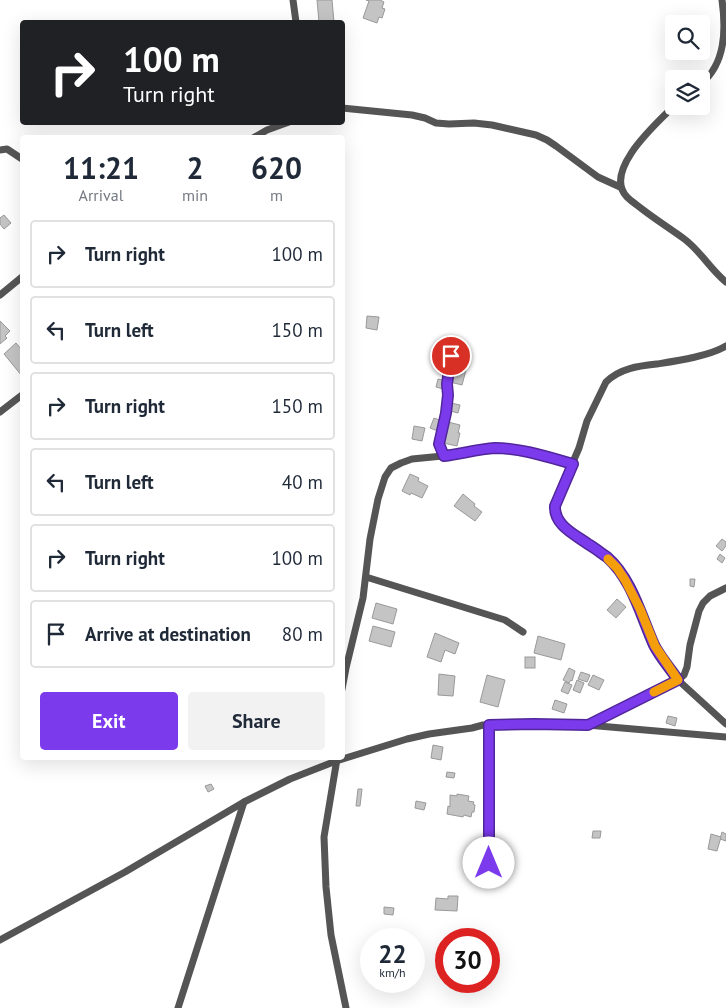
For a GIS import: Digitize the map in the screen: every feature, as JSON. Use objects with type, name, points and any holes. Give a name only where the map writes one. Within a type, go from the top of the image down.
[{"type":"street","points":[[293,0],[296,20]]},
{"type":"street","points":[[710,74],[724,42],[722,0]]},
{"type":"street","points":[[345,108],[412,115],[436,123],[492,125],[536,136],[547,140],[598,177],[620,187]]},
{"type":"street","points":[[665,115],[633,149],[623,170],[620,187],[627,198],[691,244],[726,282]]},
{"type":"street","points":[[258,135],[281,125]]},
{"type":"street","points":[[0,150],[7,149],[20,158]]},
{"type":"street","points":[[0,295],[20,279]]},
{"type":"street","points":[[726,346],[710,354],[635,367],[611,377],[606,382],[587,420],[579,448],[555,506],[557,520],[608,558],[617,568],[640,609],[655,646],[678,680],[726,724]]},
{"type":"street","points":[[444,456],[439,444],[446,413],[447,384],[451,356]]},
{"type":"street","points":[[0,412],[20,397]]},
{"type":"street","points":[[345,673],[363,598],[370,540],[378,499],[391,468],[412,459],[502,448],[573,464]]},
{"type":"street","points":[[366,577],[506,620],[523,632]]},
{"type":"street","points":[[588,725],[678,680],[684,675],[688,667],[690,645],[699,611],[703,603],[710,596],[726,588]]},
{"type":"street","points":[[489,725],[489,883]]},
{"type":"street","points":[[345,757],[429,734],[489,725],[588,725],[726,737]]},
{"type":"street","points":[[0,940],[125,872],[244,802],[290,779],[335,760]]},
{"type":"street","points":[[337,760],[324,837],[326,887],[331,935],[346,1008]]},
{"type":"street","points":[[178,1008],[244,802]]},
{"type":"building","points":[[317,0],[332,0],[334,20],[319,20]]},
{"type":"building","points":[[366,0],[380,0],[384,2],[382,8],[385,9],[382,18],[379,17],[377,23],[363,18],[369,1]]},
{"type":"building","points":[[4,215],[11,223],[4,229],[0,224],[0,218]]},
{"type":"building","points":[[367,316],[379,317],[377,330],[366,328]]},
{"type":"building","points":[[0,321],[10,331],[5,336],[7,338],[0,344]]},
{"type":"building","points":[[16,343],[20,348],[20,374],[4,354]]},
{"type":"building","points":[[456,368],[466,370],[462,385],[450,382]]},
{"type":"building","points":[[438,379],[446,381],[443,389],[436,387]]},
{"type":"building","points":[[451,403],[460,405],[458,413],[450,411]]},
{"type":"building","points":[[434,418],[442,421],[438,431],[430,428]]},
{"type":"building","points":[[448,422],[460,425],[457,446],[443,443]]},
{"type":"building","points":[[414,426],[425,428],[422,441],[412,439]]},
{"type":"building","points":[[410,474],[419,478],[418,481],[428,486],[422,498],[402,491]]},
{"type":"building","points":[[463,494],[482,512],[475,521],[454,506]]},
{"type":"building","points":[[722,539],[726,542],[726,546],[722,551],[716,546]]},
{"type":"building","points":[[720,554],[725,558],[722,563],[717,559]]},
{"type":"building","points":[[690,579],[695,579],[694,587],[690,586]]},
{"type":"building","points":[[617,599],[626,607],[616,618],[607,610]]},
{"type":"building","points":[[376,603],[397,609],[393,624],[372,618]]},
{"type":"building","points":[[373,626],[395,632],[391,647],[369,641]]},
{"type":"building","points":[[435,633],[459,643],[455,654],[445,650],[441,662],[427,657]]},
{"type":"building","points":[[538,636],[565,644],[561,660],[534,653]]},
{"type":"building","points":[[525,657],[535,657],[535,668],[525,668]]},
{"type":"building","points":[[569,668],[575,671],[572,681],[569,683],[563,680]]},
{"type":"building","points":[[581,672],[590,675],[587,682],[578,679]]},
{"type":"building","points":[[439,674],[455,676],[453,696],[438,695]]},
{"type":"building","points":[[487,675],[505,680],[498,707],[480,702]]},
{"type":"building","points":[[593,675],[604,680],[599,690],[588,685]]},
{"type":"building","points":[[577,680],[584,683],[580,693],[573,690]]},
{"type":"building","points":[[565,682],[572,685],[568,694],[561,691]]},
{"type":"building","points":[[555,700],[567,704],[564,713],[552,709]]},
{"type":"building","points":[[668,716],[677,718],[675,726],[666,723]]},
{"type":"building","points":[[433,745],[443,747],[441,760],[431,758]]},
{"type":"building","points":[[447,772],[455,773],[454,778],[446,777]]},
{"type":"building","points":[[211,784],[214,789],[208,792],[205,786]]},
{"type":"building","points":[[358,789],[362,789],[360,806],[356,806]]},
{"type":"building","points":[[457,794],[469,796],[468,801],[474,802],[474,812],[472,812],[471,817],[447,814],[448,806],[450,807],[450,795],[457,796]]},
{"type":"building","points":[[416,801],[426,803],[424,810],[415,808]]},
{"type":"building","points":[[593,831],[601,831],[600,838],[592,838]]},
{"type":"building","points":[[722,832],[726,834],[726,841],[720,839]]},
{"type":"building","points":[[711,834],[721,837],[717,851],[708,849]]},
{"type":"building","points":[[448,896],[458,896],[457,911],[435,910],[436,898],[448,899]]},
{"type":"building","points":[[384,907],[394,908],[393,915],[384,914]]},
{"type":"slow traffic","points":[[608,559],[625,580],[640,609],[655,646],[678,680],[654,692]]},
{"type":"route","points":[[451,356],[447,384],[446,413],[439,444],[444,456],[502,448],[573,464],[555,506],[557,520],[608,558],[617,568],[640,609],[655,646],[678,680],[588,725],[489,725],[489,863]]}]
